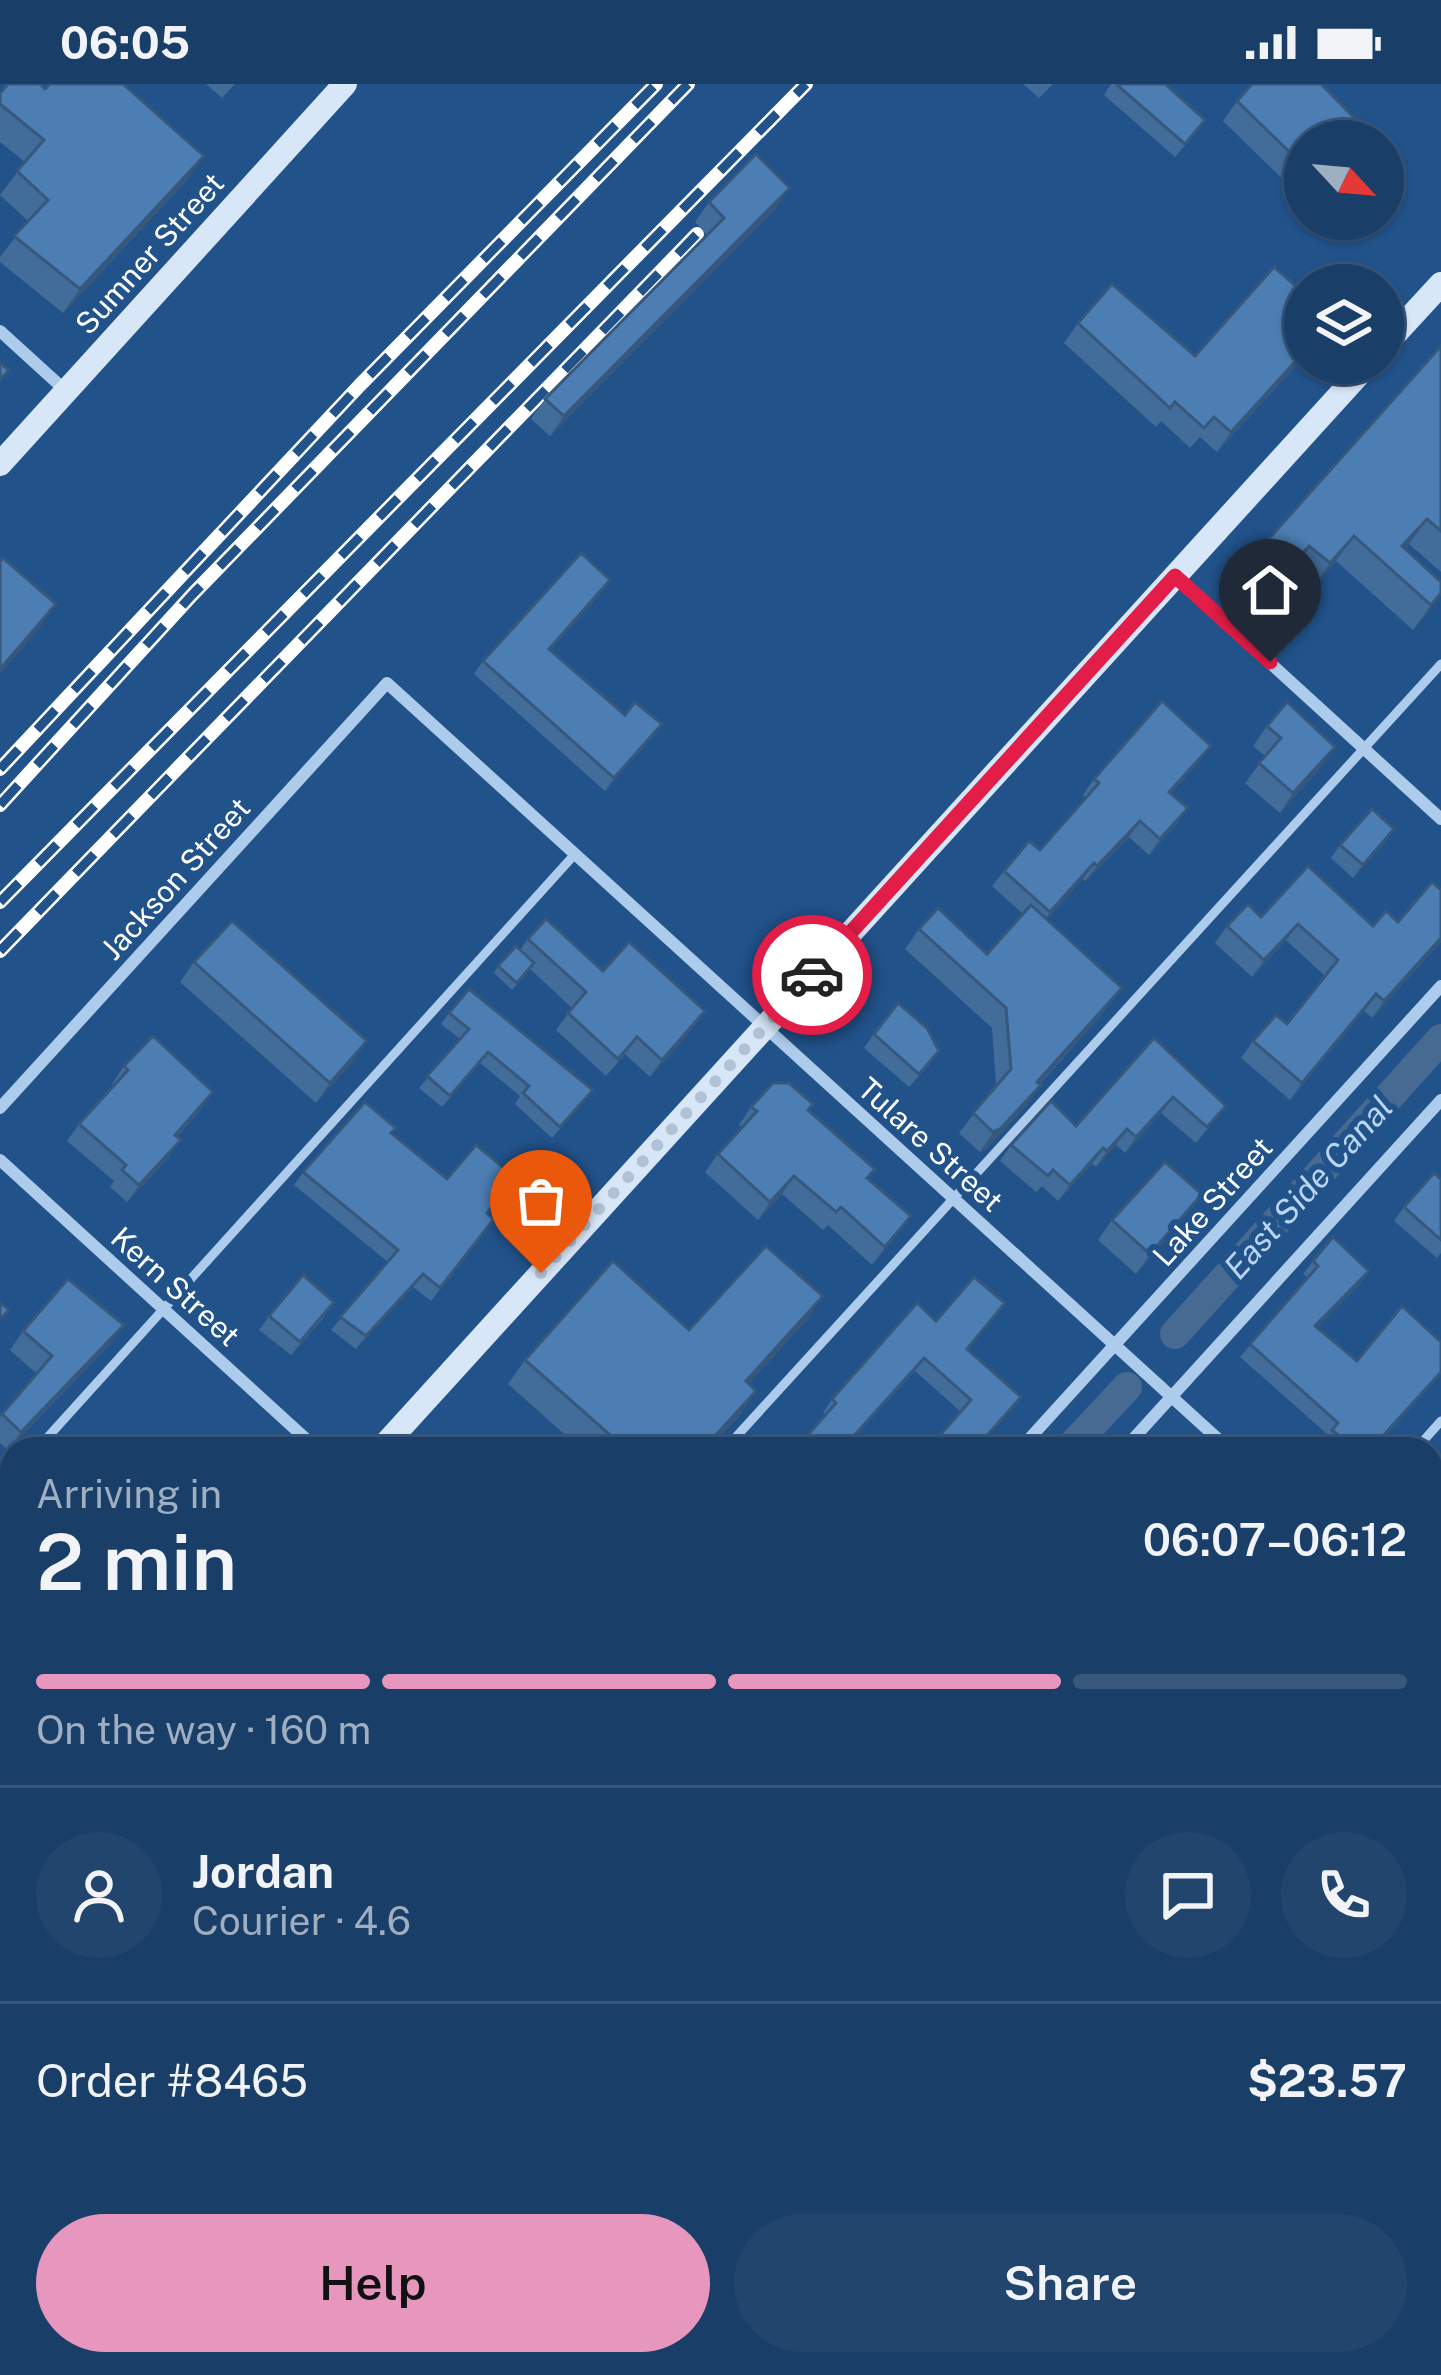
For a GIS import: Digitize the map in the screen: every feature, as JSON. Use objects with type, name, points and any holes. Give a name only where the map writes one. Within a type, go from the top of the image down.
[{"type":"street","name":"Sumner Street","points":[[0,464],[345,84]]},
{"type":"street","points":[[1404,324],[1441,284]]},
{"type":"street","points":[[0,332],[66,391]]},
{"type":"street","points":[[391,1437],[1350,384]]},
{"type":"street","points":[[1175,576],[1441,819]]},
{"type":"street","name":"Tulare Street","points":[[387,683],[1215,1437]]},
{"type":"street","name":"Jackson Street","points":[[0,1108],[387,683]]},
{"type":"street","name":"Lake Street","points":[[1031,1437],[1441,986]]},
{"type":"street","points":[[1135,1437],[1441,1100]]},
{"type":"street","name":"Kern Street","points":[[0,1160],[304,1437]]},
{"type":"lane","points":[[736,1437],[1441,664]]},
{"type":"lane","points":[[48,1437],[575,854]]},
{"type":"building","points":[[8,84],[40,84],[45,89],[50,84],[123,84],[204,156],[80,289],[14,236],[48,200],[17,171],[44,140],[0,104],[0,93]]},
{"type":"building","points":[[1116,84],[1165,84],[1205,120],[1185,144]]},
{"type":"building","points":[[1252,84],[1321,84],[1356,120],[1284,120],[1284,147],[1237,101]]},
{"type":"building","points":[[756,154],[790,188],[564,416],[545,399],[724,218],[709,202]]},
{"type":"building","points":[[1274,267],[1284,276],[1284,374],[1231,432],[1214,417],[1204,428],[1175,402],[1170,408],[1078,323],[1112,284],[1195,356]]},
{"type":"building","points":[[1441,346],[1441,531],[1427,519],[1402,546],[1441,582],[1441,593],[1431,605],[1354,536],[1330,563],[1309,546],[1293,565],[1266,542]]},
{"type":"building","points":[[581,553],[610,580],[549,649],[625,715],[635,702],[662,724],[614,778],[483,661]]},
{"type":"building","points":[[3,558],[56,604],[0,669],[0,562]]},
{"type":"building","points":[[1162,701],[1211,746],[1169,792],[1188,808],[1160,839],[1140,821],[1050,912],[1004,871],[1029,841],[1040,850]]},
{"type":"building","points":[[1287,702],[1335,747],[1293,793],[1259,763],[1281,738],[1267,726]]},
{"type":"building","points":[[1372,809],[1394,829],[1363,865],[1340,845]]},
{"type":"building","points":[[1308,866],[1373,926],[1386,911],[1398,922],[1432,882],[1441,890],[1441,938],[1384,1001],[1376,994],[1302,1083],[1253,1041],[1276,1015],[1287,1024],[1338,960],[1298,924],[1264,960],[1227,926],[1248,904],[1261,917]]},
{"type":"building","points":[[1031,905],[1122,988],[1037,1082],[1041,1085],[993,1132],[973,1113],[1011,1069],[1006,1008],[919,929],[938,908],[987,954]]},
{"type":"building","points":[[546,919],[603,971],[629,942],[705,1011],[662,1060],[637,1037],[618,1059],[568,1013],[586,992],[528,939]]},
{"type":"building","points":[[232,921],[367,1041],[330,1083],[194,962]]},
{"type":"building","points":[[516,946],[534,963],[517,983],[498,966]]},
{"type":"building","points":[[469,989],[593,1090],[560,1127],[523,1093],[529,1086],[488,1052],[450,1096],[427,1076],[469,1029],[449,1013]]},
{"type":"building","points":[[898,1003],[927,1028],[939,1051],[919,1074],[874,1034]]},
{"type":"building","points":[[153,1036],[213,1092],[175,1135],[181,1140],[139,1185],[122,1170],[126,1165],[79,1124]]},
{"type":"building","points":[[1154,1038],[1226,1106],[1207,1127],[1173,1097],[1136,1137],[1127,1129],[1107,1151],[1103,1148],[1070,1185],[1053,1170],[1048,1176],[1011,1145],[1051,1101],[1076,1126]]},
{"type":"building","points":[[773,1083],[789,1083],[813,1104],[808,1110],[875,1169],[867,1178],[911,1216],[885,1247],[841,1207],[836,1212],[794,1176],[770,1202],[718,1154],[757,1111],[751,1107]]},
{"type":"building","points":[[365,1102],[396,1128],[391,1133],[447,1179],[476,1145],[515,1177],[487,1213],[494,1219],[440,1288],[423,1274],[366,1336],[340,1317],[398,1250],[303,1172]]},
{"type":"building","points":[[1165,1162],[1202,1194],[1150,1254],[1112,1220]]},
{"type":"building","points":[[1434,1173],[1441,1179],[1441,1240],[1404,1207]]},
{"type":"building","points":[[1333,1237],[1369,1271],[1315,1326],[1357,1361],[1402,1306],[1441,1342],[1441,1372],[1382,1437],[1340,1437],[1332,1430],[1338,1423],[1250,1344],[1318,1266],[1313,1261]]},
{"type":"building","points":[[766,1246],[823,1296],[746,1381],[756,1391],[714,1437],[612,1437],[525,1360],[613,1261],[689,1330]]},
{"type":"building","points":[[303,1275],[334,1302],[300,1342],[269,1316]]},
{"type":"building","points":[[974,1277],[1005,1303],[967,1349],[1021,1397],[986,1437],[939,1437],[971,1400],[924,1358],[853,1437],[806,1437],[836,1403],[832,1399],[917,1303],[936,1321]]},
{"type":"building","points":[[68,1279],[124,1325],[21,1432],[2,1414],[52,1356],[23,1331]]},
{"type":"waterway","name":"East Side Canal","points":[[1175,1334],[1441,1039]]},
{"type":"waterway","name":"East Side Canal","points":[[1080,1437],[1127,1387]]},
{"type":"railway","points":[[0,769],[360,385],[656,84]]},
{"type":"railway","points":[[0,805],[192,595],[688,84]]},
{"type":"railway","points":[[0,902],[806,84]]},
{"type":"railway","points":[[0,951],[697,234]]},
{"type":"way so far","points":[[541,1273],[812,975]]},
{"type":"route","points":[[812,975],[1175,576],[1270,662]]}]
